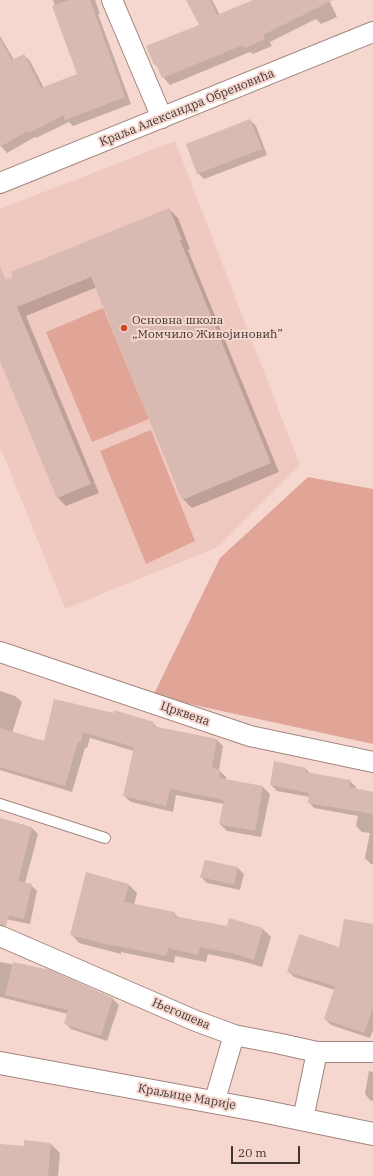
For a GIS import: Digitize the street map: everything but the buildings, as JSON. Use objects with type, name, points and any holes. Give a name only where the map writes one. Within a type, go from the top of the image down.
[{"type":"street","points":[[112,0],[162,118]]},
{"type":"street","name":"Краља Александра Обреновића","points":[[0,183],[373,32]]},
{"type":"street","name":"Црквена","points":[[0,652],[250,736],[373,762]]},
{"type":"street","name":"Његошева","points":[[0,936],[196,1021],[234,1035],[316,1052],[373,1052]]},
{"type":"street","points":[[214,1103],[234,1035]]},
{"type":"street","points":[[303,1119],[316,1052]]},
{"type":"street","name":"Краљице Марије","points":[[0,1063],[303,1119],[373,1134]]},
{"type":"lane","points":[[0,804],[105,838]]},
{"type":"shaded area","name":"Основна школа „Момчило Живојиновић”","points":[[175,141],[300,465],[218,547],[65,609],[0,447],[0,209]]},
{"type":"shaded area","points":[[103,308],[149,419],[92,442],[46,332]]},
{"type":"shaded area","points":[[151,430],[195,541],[146,564],[100,451]]},
{"type":"shaded area","points":[[308,477],[373,489],[373,744],[153,696],[220,558]]},
{"type":"place","name":"Основна школа „Момчило Живојиновић”","points":[[124,328]]}]
